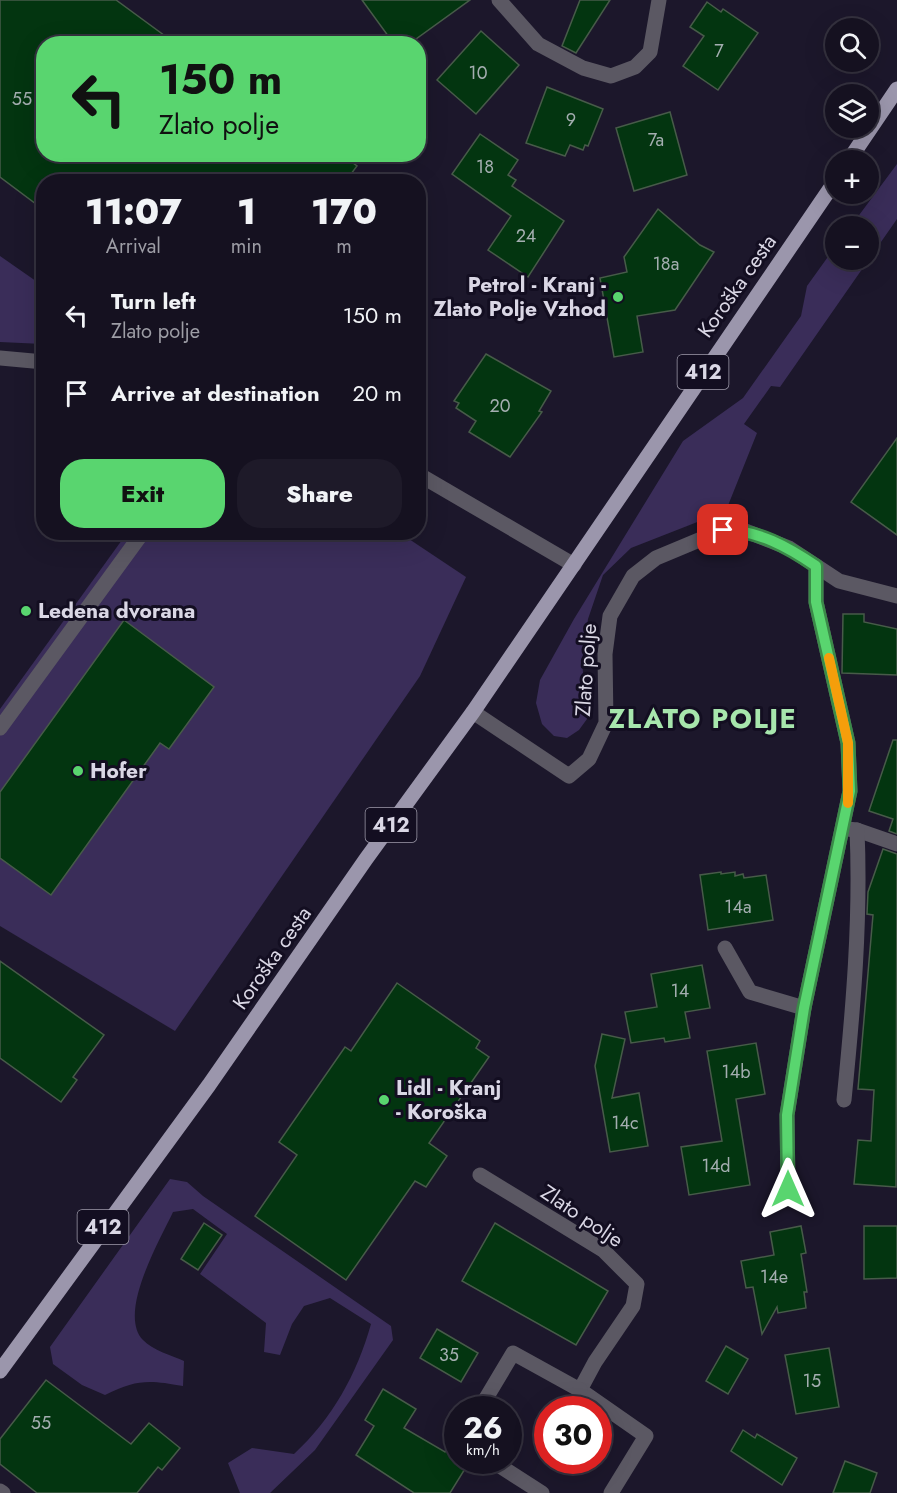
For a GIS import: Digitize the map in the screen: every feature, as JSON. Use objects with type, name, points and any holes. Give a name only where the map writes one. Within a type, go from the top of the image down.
[{"type":"main road","points":[[856,150],[897,89]]},
{"type":"main road","name":"Koroška cesta","points":[[0,1371],[209,1085],[366,859],[473,712],[574,565],[621,491],[825,196]]},
{"type":"street","points":[[499,0],[538,44],[583,68],[610,75],[635,66],[650,52],[659,0]]},
{"type":"street","points":[[0,358],[36,361]]},
{"type":"street","points":[[426,479],[574,565]]},
{"type":"street","name":"Zlato polje","points":[[473,712],[569,776],[589,759],[606,723],[605,654],[610,615],[633,576],[656,558],[723,530],[743,530],[789,548],[839,581],[897,596]]},
{"type":"street","points":[[0,728],[137,540]]},
{"type":"street","points":[[816,566],[816,602],[848,743],[850,830],[859,873],[856,981],[844,1100]]},
{"type":"street","points":[[850,830],[897,844]]},
{"type":"street","points":[[788,1189],[787,1115],[804,1008],[827,890],[850,830]]},
{"type":"street","points":[[725,948],[750,992],[804,1008]]},
{"type":"street","name":"Zlato polje","points":[[480,1175],[603,1251],[638,1284],[633,1306],[595,1362],[580,1390]]},
{"type":"street","points":[[487,1396],[513,1353],[580,1390],[646,1436],[611,1493]]},
{"type":"street","points":[[512,1474],[542,1493]]},
{"type":"shaded area","points":[[897,164],[897,219],[879,245],[879,216],[858,216],[867,204],[879,204],[879,188]]},
{"type":"shaded area","points":[[0,256],[36,281],[36,344],[0,342]]},
{"type":"shaded area","points":[[825,261],[825,270],[861,270],[780,387],[771,386],[744,424],[757,433],[727,508],[631,548],[603,575],[588,619],[582,661],[587,719],[579,730],[567,738],[554,736],[542,724],[536,703],[540,680],[574,619],[683,441],[743,398],[801,316],[807,286]]},
{"type":"shaded area","points":[[122,540],[410,540],[466,577],[420,676],[175,1031],[0,926],[0,709]]},
{"type":"shaded area","points":[[170,1179],[187,1182],[203,1196],[391,1326],[393,1340],[315,1450],[270,1493],[240,1493],[228,1463],[252,1448],[294,1454],[320,1426],[342,1395],[351,1378],[371,1324],[330,1298],[304,1306],[292,1324],[280,1355],[264,1352],[266,1323],[200,1274],[227,1234],[193,1209],[173,1212],[143,1276],[135,1313],[136,1328],[147,1344],[184,1361],[183,1386],[143,1382],[105,1395],[82,1385],[53,1364],[50,1347]]},
{"type":"building","points":[[0,0],[116,0],[165,36],[36,36],[36,162],[352,162],[357,166],[351,174],[36,174],[36,204],[0,177]]},
{"type":"building","points":[[362,0],[470,0],[420,36],[388,36]]},
{"type":"building","points":[[580,0],[610,0],[576,53],[562,46]]},
{"type":"building","points":[[707,2],[721,12],[723,9],[758,33],[718,90],[683,66],[704,36],[690,27]]},
{"type":"building","points":[[481,31],[519,65],[476,114],[437,80]]},
{"type":"building","points":[[547,87],[603,109],[588,146],[585,145],[583,150],[570,145],[565,156],[526,143]]},
{"type":"building","points":[[670,112],[687,175],[634,191],[616,128]]},
{"type":"building","points":[[480,134],[518,160],[508,175],[516,180],[512,186],[564,221],[528,277],[488,250],[511,216],[452,174]]},
{"type":"building","points":[[658,209],[700,245],[714,252],[675,310],[637,316],[643,352],[614,357],[600,278],[627,272],[624,257]]},
{"type":"building","points":[[486,354],[551,391],[539,411],[542,412],[510,457],[469,432],[476,421],[456,408],[459,403],[454,401]]},
{"type":"building","points":[[897,438],[897,535],[851,502]]},
{"type":"building","points":[[843,614],[864,614],[864,622],[897,629],[897,675],[842,673]]},
{"type":"building","name":"Hofer","points":[[124,620],[214,687],[169,749],[160,743],[51,895],[0,858],[0,792]]},
{"type":"building","points":[[893,740],[897,740],[897,834],[889,831],[893,819],[869,811]]},
{"type":"building","points":[[883,849],[897,854],[896,1187],[854,1184],[858,1140],[871,1141],[874,1090],[858,1089],[873,915],[867,914],[868,892]]},
{"type":"building","points":[[721,872],[721,874],[735,872],[735,876],[743,874],[744,878],[766,875],[773,920],[708,930],[700,875]]},
{"type":"building","points":[[0,961],[104,1035],[73,1077],[77,1080],[61,1102],[0,1058]]},
{"type":"building","points":[[702,965],[710,1008],[685,1012],[690,1038],[665,1042],[664,1038],[631,1043],[625,1012],[657,1007],[651,974]]},
{"type":"building","name":"Lidl - Kranj - Koroška","points":[[397,983],[480,1041],[476,1048],[489,1057],[429,1143],[447,1156],[426,1187],[415,1181],[346,1280],[255,1216],[297,1155],[279,1142],[345,1047],[351,1051]]},
{"type":"building","points":[[602,1034],[625,1039],[612,1098],[639,1093],[648,1146],[610,1152],[595,1066]]},
{"type":"building","points":[[756,1043],[765,1094],[736,1099],[750,1185],[689,1195],[681,1147],[722,1141],[707,1051]]},
{"type":"building","points":[[204,1223],[222,1235],[198,1270],[181,1259]]},
{"type":"building","points":[[495,1223],[608,1291],[576,1345],[462,1281]]},
{"type":"building","points":[[801,1226],[806,1253],[801,1254],[807,1292],[804,1292],[806,1308],[778,1313],[777,1307],[762,1334],[753,1287],[746,1288],[741,1261],[774,1255],[770,1232]]},
{"type":"building","points":[[864,1226],[897,1226],[897,1278],[864,1279]]},
{"type":"building","points":[[437,1329],[478,1353],[461,1382],[420,1358]]},
{"type":"building","points":[[726,1346],[748,1359],[728,1394],[706,1381]]},
{"type":"building","points":[[829,1348],[839,1407],[796,1414],[785,1355]]},
{"type":"building","points":[[46,1380],[131,1444],[149,1423],[180,1448],[162,1470],[158,1467],[137,1493],[37,1493],[0,1464],[0,1439]]},
{"type":"building","points":[[383,1389],[416,1409],[404,1428],[444,1451],[444,1474],[462,1474],[450,1493],[414,1493],[356,1455],[374,1426],[365,1420]]},
{"type":"building","points":[[743,1430],[755,1438],[757,1434],[797,1458],[782,1485],[731,1451]]},
{"type":"building","points":[[845,1461],[877,1473],[870,1493],[833,1493]]},
{"type":"slow traffic","points":[[829,658],[848,743],[850,791],[848,803]]},
{"type":"place","name":"Petrol - Kranj - Zlato Polje Vzhod","points":[[618,297]]},
{"type":"place","name":"Ledena dvorana","points":[[26,611]]},
{"type":"place","name":"Hofer","points":[[78,771]]},
{"type":"place","name":"Lidl - Kranj - Koroška","points":[[384,1100]]},
{"type":"district","name":"ZLATO POLJE","points":[[703,718]]},
{"type":"route","points":[[723,530],[743,530],[789,548],[816,566],[816,602],[848,743],[850,791],[844,829],[827,890],[807,988],[787,1115],[788,1189]]}]
